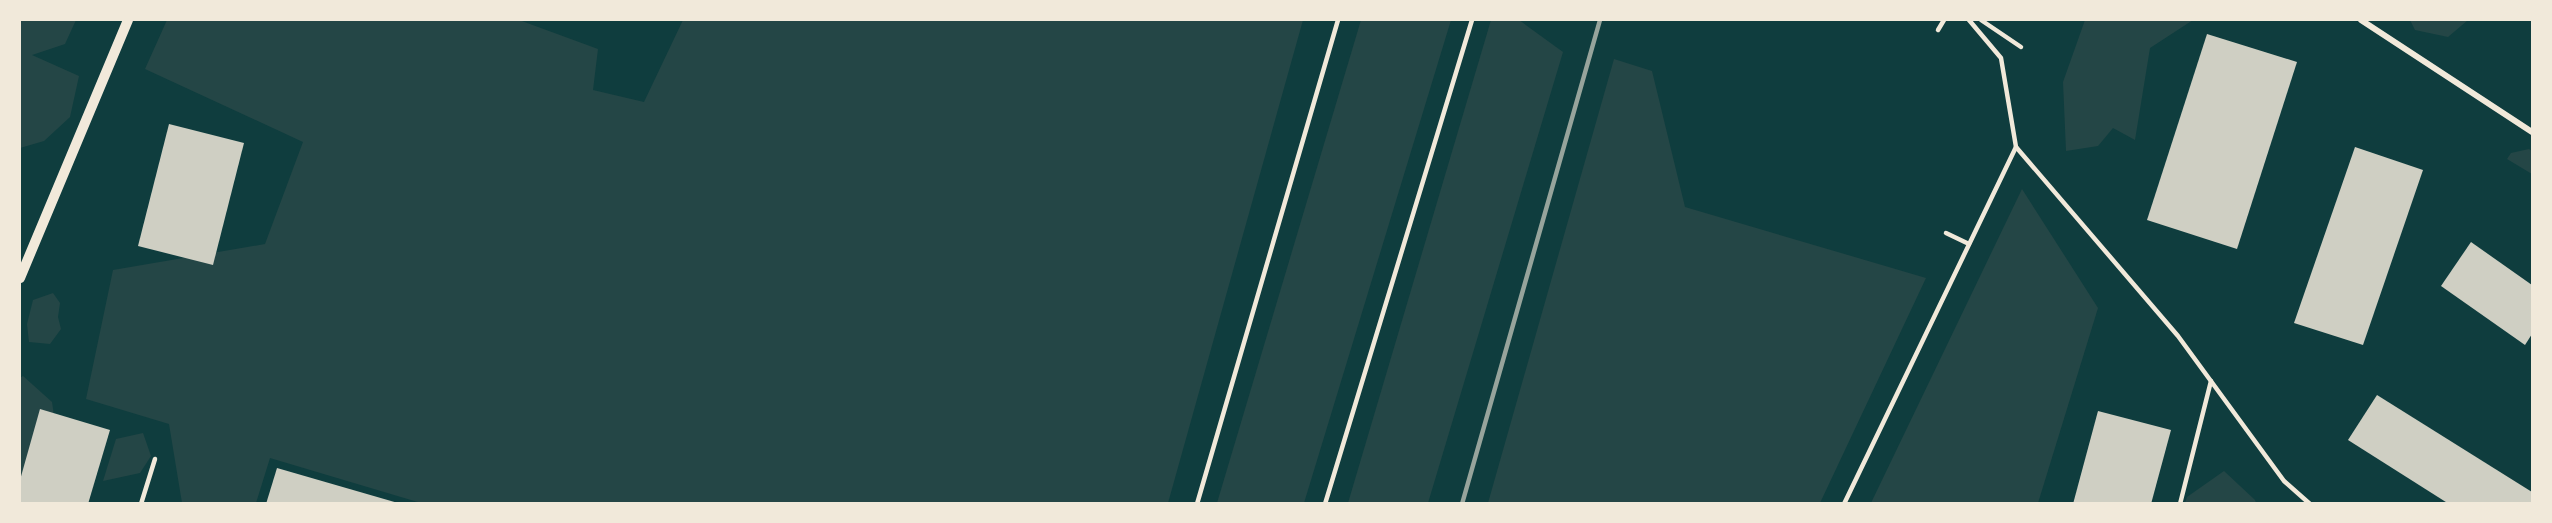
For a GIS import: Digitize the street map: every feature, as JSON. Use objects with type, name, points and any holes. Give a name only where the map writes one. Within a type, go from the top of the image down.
[{"type":"street","points":[[20,278],[128,20]]},
{"type":"street","points":[[2361,20],[2532,132]]},
{"type":"lane","points":[[1197,504],[1338,20]]},
{"type":"lane","points":[[1325,504],[1472,20]]},
{"type":"lane","points":[[1938,30],[1944,20]]},
{"type":"lane","points":[[1969,20],[2001,58],[2016,147],[2178,336],[2284,481],[2310,504]]},
{"type":"lane","points":[[1981,20],[2021,47]]},
{"type":"lane","points":[[1844,504],[2016,147]]},
{"type":"lane","points":[[1946,233],[1969,244]]},
{"type":"lane","points":[[2180,504],[2211,381]]},
{"type":"lane","points":[[141,504],[155,459]]},
{"type":"shaded area","points":[[20,20],[76,20],[65,44],[32,55],[79,76],[70,117],[44,141],[20,148]]},
{"type":"shaded area","points":[[167,20],[519,20],[598,49],[593,90],[644,102],[683,20],[1303,20],[1168,503],[421,503],[270,458],[256,503],[182,503],[169,424],[86,399],[113,270],[265,244],[303,142],[145,69]]},
{"type":"shaded area","points":[[1361,20],[1451,20],[1304,503],[1217,503]]},
{"type":"shaded area","points":[[1491,20],[1519,20],[1563,52],[1428,503],[1348,503]]},
{"type":"shaded area","points":[[2085,20],[2193,20],[2150,48],[2135,140],[2113,128],[2098,146],[2066,151],[2063,82]]},
{"type":"shaded area","points":[[2410,20],[2468,20],[2448,37],[2415,30]]},
{"type":"shaded area","points":[[1614,59],[1652,71],[1685,207],[1926,278],[1820,503],[1488,503]]},
{"type":"shaded area","points":[[2529,149],[2532,151],[2532,174],[2507,159],[2511,153]]},
{"type":"shaded area","points":[[2022,189],[2098,308],[2038,503],[1871,503]]},
{"type":"shaded area","points":[[53,293],[60,303],[58,317],[61,329],[50,344],[29,342],[27,324],[33,300]]},
{"type":"shaded area","points":[[23,376],[52,402],[56,429],[25,483],[20,486],[20,378]]},
{"type":"shaded area","points":[[143,433],[151,456],[140,473],[103,481],[116,439]]},
{"type":"shaded area","points":[[2224,471],[2256,503],[2185,503],[2187,497]]},
{"type":"building","points":[[2207,34],[2297,62],[2237,249],[2147,220]]},
{"type":"building","points":[[169,124],[244,143],[213,265],[138,246]]},
{"type":"building","points":[[2355,147],[2423,170],[2363,345],[2294,323]]},
{"type":"building","points":[[2471,242],[2532,285],[2532,334],[2525,345],[2441,286]]},
{"type":"building","points":[[2377,395],[2532,492],[2532,504],[2449,504],[2348,440]]},
{"type":"building","points":[[40,409],[110,430],[88,504],[20,504],[20,480]]},
{"type":"building","points":[[2098,411],[2171,430],[2151,504],[2073,504]]},
{"type":"building","points":[[277,468],[398,503],[398,504],[266,504]]},
{"type":"railway","points":[[1462,504],[1600,20]]}]
